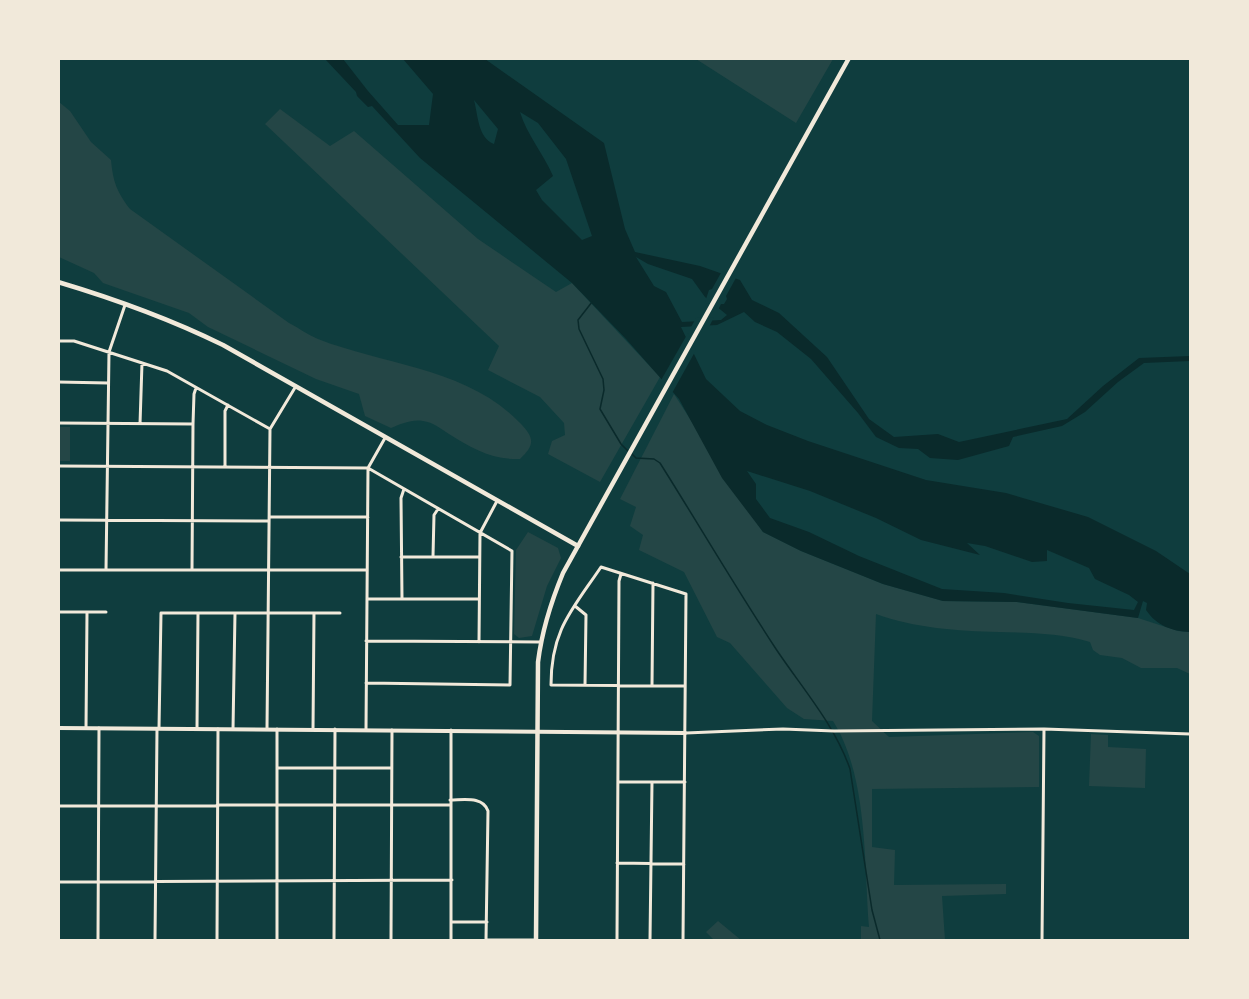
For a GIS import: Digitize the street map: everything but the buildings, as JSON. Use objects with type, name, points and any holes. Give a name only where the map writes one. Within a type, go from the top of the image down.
[{"type":"main road","points":[[536,940],[538,662],[540,642],[549,608],[563,573],[849,58]]},
{"type":"main road","points":[[58,282],[125,303],[196,331],[578,546]]},
{"type":"street","points":[[106,570],[110,352],[125,303]]},
{"type":"street","points":[[58,341],[74,341],[167,371],[270,429]]},
{"type":"street","points":[[140,424],[142,363]]},
{"type":"street","points":[[58,382],[108,383]]},
{"type":"street","points":[[267,729],[270,429],[296,386]]},
{"type":"street","points":[[192,570],[193,424],[196,388]]},
{"type":"street","points":[[225,467],[225,411],[228,405]]},
{"type":"street","points":[[58,423],[193,424]]},
{"type":"street","points":[[366,730],[368,468],[386,438]]},
{"type":"street","points":[[58,466],[368,468],[512,551],[510,685],[366,683]]},
{"type":"street","points":[[402,599],[401,498],[404,489]]},
{"type":"street","points":[[479,642],[480,533],[497,501]]},
{"type":"street","points":[[433,556],[434,514],[438,508]]},
{"type":"street","points":[[58,520],[192,521],[368,517]]},
{"type":"street","points":[[401,556],[479,557]]},
{"type":"street","points":[[683,940],[686,594],[601,567],[564,621],[552,657],[551,685],[685,686]]},
{"type":"street","points":[[58,570],[367,570]]},
{"type":"street","points":[[617,940],[619,581],[621,573]]},
{"type":"street","points":[[652,685],[653,583]]},
{"type":"street","points":[[367,599],[479,599]]},
{"type":"street","points":[[575,606],[586,615],[585,685]]},
{"type":"street","points":[[58,612],[106,612]]},
{"type":"street","points":[[86,728],[87,613]]},
{"type":"street","points":[[155,940],[161,613],[340,613]]},
{"type":"street","points":[[197,729],[198,613]]},
{"type":"street","points":[[233,729],[235,613]]},
{"type":"street","points":[[314,613],[314,729]]},
{"type":"street","points":[[366,641],[540,642]]},
{"type":"street","points":[[58,728],[685,733],[773,729],[834,731],[1044,729],[1191,734]]},
{"type":"street","points":[[98,940],[99,728]]},
{"type":"street","points":[[217,940],[218,729]]},
{"type":"street","points":[[277,729],[277,940]]},
{"type":"street","points":[[334,940],[335,729]]},
{"type":"street","points":[[1042,940],[1044,729]]},
{"type":"street","points":[[391,940],[392,730]]},
{"type":"street","points":[[451,730],[451,940]]},
{"type":"street","points":[[277,768],[392,768]]},
{"type":"street","points":[[618,782],[685,782]]},
{"type":"street","points":[[650,940],[652,782]]},
{"type":"street","points":[[450,800],[481,801],[488,810],[486,940],[536,940]]},
{"type":"street","points":[[58,806],[451,806]]},
{"type":"street","points":[[617,863],[684,864]]},
{"type":"street","points":[[58,882],[452,880]]},
{"type":"street","points":[[451,922],[487,922]]},
{"type":"shaded area","points":[[325,59],[343,59],[398,125],[429,125],[433,94],[403,59],[485,59],[604,143],[625,229],[635,252],[700,266],[740,280],[752,300],[779,313],[827,357],[869,419],[894,437],[938,434],[959,442],[1067,419],[1103,386],[1139,358],[1190,356],[1190,361],[1144,363],[1118,382],[1085,412],[1062,426],[1013,437],[1009,446],[958,460],[930,458],[918,449],[899,448],[876,437],[811,359],[777,332],[755,322],[744,312],[717,325],[681,327],[706,379],[740,411],[767,425],[926,480],[1006,493],[1088,517],[1156,551],[1190,574],[1190,632],[1171,629],[1160,624],[1146,610],[1147,603],[1143,601],[1138,618],[1017,602],[943,601],[883,584],[801,551],[763,532],[722,478],[679,399],[626,339],[572,283],[420,158],[372,106],[368,107],[357,96],[356,92]],"holes":[[[474,100],[498,129],[494,144],[485,137]],[[520,112],[538,123],[566,159],[592,236],[582,240],[542,200],[536,190],[553,176]],[[636,257],[648,264],[692,279],[705,297],[727,315],[721,320],[682,322],[666,292],[654,286]],[[747,471],[810,491],[876,518],[921,540],[980,555],[967,543],[985,546],[1032,562],[1047,561],[1047,550],[1089,568],[1095,579],[1129,595],[1138,602],[1134,610],[1004,593],[942,589],[859,556],[809,532],[770,518],[756,499],[756,484]]]},
{"type":"shaded area","points":[[696,59],[833,59],[796,123]]},
{"type":"shaded area","points":[[59,102],[70,111],[91,142],[111,160],[116,186],[130,209],[289,323],[311,336],[343,348],[424,370],[475,390],[498,404],[524,427],[531,440],[529,449],[520,459],[510,459],[474,448],[427,422],[411,421],[391,428],[365,416],[359,394],[316,379],[208,327],[189,313],[103,283],[94,273],[59,257]]},
{"type":"shaded area","points":[[280,109],[330,146],[354,131],[478,239],[556,292],[572,283],[660,377],[600,482],[548,454],[552,441],[565,435],[564,423],[540,397],[488,370],[499,346],[265,124]]},
{"type":"shaded area","points":[[674,394],[763,532],[801,551],[883,584],[943,601],[1017,602],[1138,618],[1178,631],[1190,632],[1190,674],[1177,668],[1141,668],[1122,658],[1100,655],[1093,650],[1090,642],[1068,637],[936,628],[905,623],[876,614],[872,721],[889,737],[1033,732],[1039,736],[1039,787],[872,789],[872,847],[895,850],[894,885],[1006,884],[1006,894],[942,896],[945,940],[861,940],[861,926],[869,927],[862,821],[853,768],[833,721],[804,719],[787,708],[730,643],[717,637],[684,572],[639,550],[643,535],[630,526],[636,507],[620,499]]},
{"type":"shaded area","points":[[59,427],[70,427],[70,461],[59,461]]},
{"type":"shaded area","points":[[528,532],[558,548],[561,558],[547,586],[532,636],[519,638],[514,634],[516,550]]},
{"type":"shaded area","points":[[1091,734],[1108,735],[1108,747],[1146,749],[1145,788],[1089,786]]},
{"type":"shaded area","points":[[718,921],[741,940],[714,940],[706,932]]},
{"type":"pier","points":[[722,271],[737,276],[726,296],[727,299],[718,310],[705,302],[709,290],[712,289]]},
{"type":"pier","points":[[714,317],[708,329],[690,329],[696,318]]},
{"type":"pier","points":[[688,333],[696,350],[671,395],[660,382]]},
{"type":"waterway","points":[[592,302],[578,320],[579,329],[603,379],[604,390],[600,409],[621,444],[628,451]]},
{"type":"waterway","points":[[632,454],[636,458],[654,459],[660,463],[761,626],[836,737],[850,769],[872,910],[880,940]]}]
